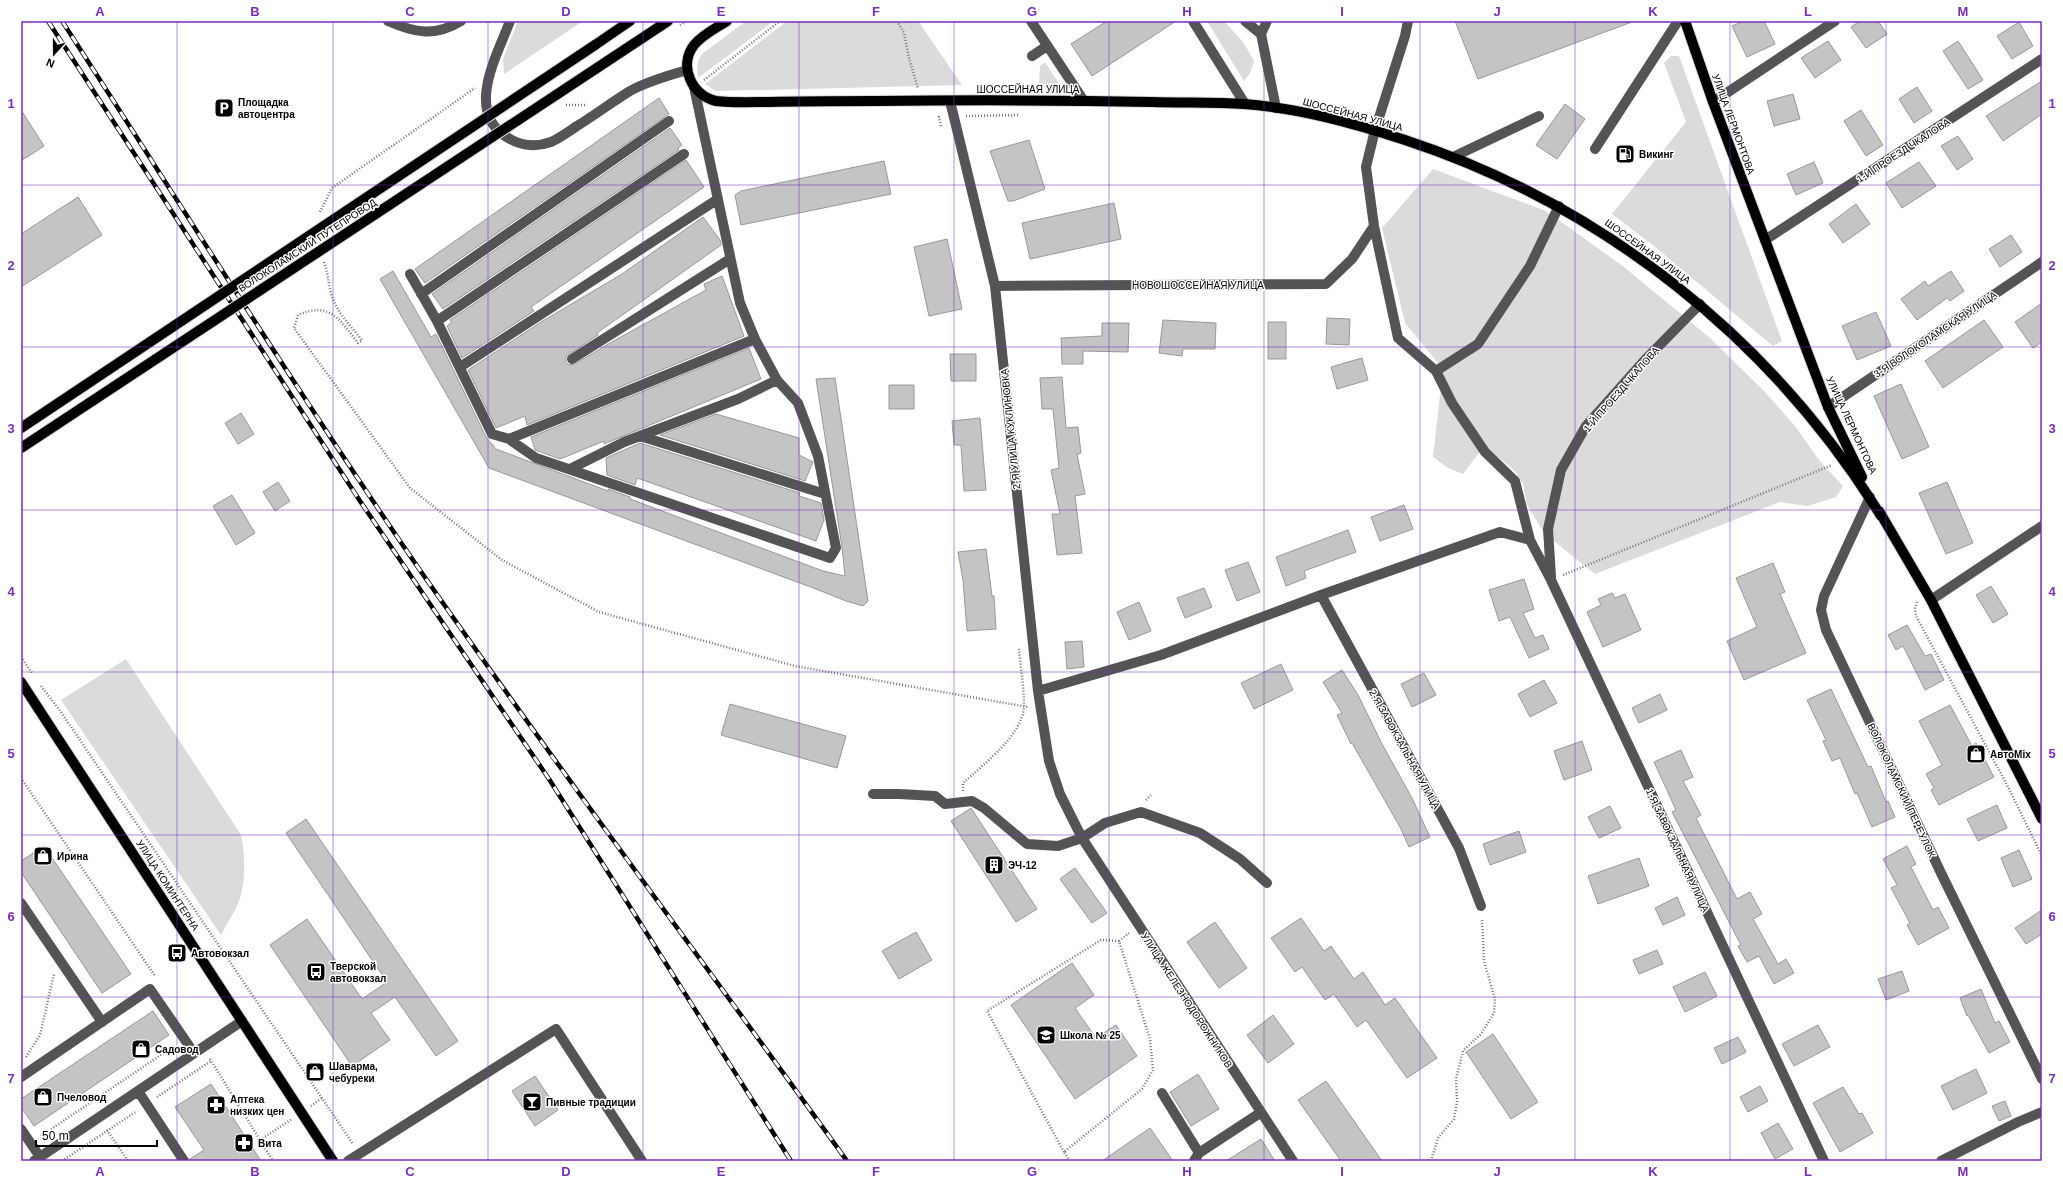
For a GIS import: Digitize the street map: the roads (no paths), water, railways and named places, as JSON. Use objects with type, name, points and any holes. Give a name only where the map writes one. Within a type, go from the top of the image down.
[{"type":"main road","name":"ВОЛОКОЛАМСКИЙ ПУТЕПРОВОД","points":[[21,428],[630,21]]},
{"type":"main road","name":"ВОЛОКОЛАМСКИЙ ПУТЕПРОВОД","points":[[21,448],[668,21]]},
{"type":"main road","points":[[694,87],[687,70],[693,46],[704,36],[727,21]]},
{"type":"main road","name":"УЛИЦА ЛЕРМОНТОВА","points":[[1685,21],[1713,102],[1828,407],[1881,516],[1931,600],[2042,819]]},
{"type":"main road","name":"ШОССЕЙНАЯ УЛИЦА","points":[[694,87],[706,98],[722,102],[1084,101],[1245,104],[1276,108],[1334,119],[1375,130],[1453,157],[1499,176],[1559,206],[1608,236],[1649,264],[1700,304],[1762,362],[1818,426],[1870,497],[1881,516]]},
{"type":"main road","name":"УЛИЦА КОМИНТЕРНА","points":[[21,682],[334,1161]]},
{"type":"street","points":[[388,21],[409,30],[424,32],[438,31],[462,21]]},
{"type":"street","points":[[510,21],[486,85],[485,98],[487,112],[498,130],[508,138],[521,144],[535,145],[555,140],[632,90],[655,80],[687,70]]},
{"type":"street","points":[[1031,21],[1084,101]]},
{"type":"street","points":[[1193,21],[1245,104]]},
{"type":"street","points":[[1245,21],[1261,34]]},
{"type":"street","points":[[1267,21],[1261,34],[1276,108]]},
{"type":"street","points":[[1408,21],[1375,130],[1366,167],[1374,226],[1398,338],[1436,371],[1478,344],[1530,266],[1559,206]]},
{"type":"street","points":[[1595,148],[1678,21]]},
{"type":"street","points":[[1713,102],[1835,21]]},
{"type":"street","points":[[1032,56],[1047,46]]},
{"type":"street","name":"1-Й ПРОЕЗД ЧКАЛОВА","points":[[1765,240],[2042,59]]},
{"type":"street","points":[[410,274],[437,322],[492,434],[509,439],[536,458],[830,558],[836,548],[818,456],[798,403],[776,380],[755,339],[740,303],[694,87]]},
{"type":"street","name":"2-Я УЛИЦА КУКЛИНОВКА","points":[[950,101],[996,286],[1038,690],[1049,761]]},
{"type":"street","points":[[1453,157],[1539,116]]},
{"type":"street","points":[[421,294],[669,121]]},
{"type":"street","points":[[437,322],[684,154]]},
{"type":"street","points":[[460,367],[718,199]]},
{"type":"street","name":"НОВОШОССЕЙНАЯ УЛИЦА","points":[[996,286],[1326,284],[1352,259],[1374,226]]},
{"type":"street","points":[[572,359],[730,259]]},
{"type":"street","name":"3-Я ВОЛОКОЛАМСКАЯ УЛИЦА","points":[[1828,407],[2042,262]]},
{"type":"street","name":"1-Й ПРОЕЗД ЧКАЛОВА","points":[[1551,580],[1548,529],[1561,470],[1586,426],[1700,304]]},
{"type":"street","points":[[509,439],[755,339]]},
{"type":"street","name":"1-Я ЗАВОКЗАЛЬНАЯ УЛИЦА","points":[[1436,371],[1452,403],[1485,452],[1515,481],[1530,540],[1551,580],[1824,1161]]},
{"type":"street","points":[[570,469],[624,442],[738,399],[776,380]]},
{"type":"street","points":[[640,436],[825,494]]},
{"type":"street","name":"ВОЛОКОЛАМСКИЙ ПЕРЕУЛОК","points":[[1870,497],[1824,596],[1820,610],[1826,630],[1941,873],[2042,1079]]},
{"type":"street","points":[[1931,600],[2042,526]]},
{"type":"street","points":[[1038,690],[1161,655],[1321,595],[1500,532],[1530,540]]},
{"type":"street","name":"2-Я ЗАВОКЗАЛЬНАЯ УЛИЦА","points":[[1321,595],[1459,848],[1481,906]]},
{"type":"street","name":"УЛИЦА ЖЕЛЕЗНОДОРОЖНИКОВ","points":[[1049,761],[1060,794],[1082,838],[1260,1113],[1293,1161]]},
{"type":"street","points":[[873,794],[935,796],[945,804],[972,801],[984,808],[1027,844],[1058,846],[1082,838],[1105,823],[1141,812],[1200,833],[1240,859],[1267,883]]},
{"type":"street","points":[[21,903],[102,1022]]},
{"type":"street","points":[[21,1077],[150,989],[184,1039],[198,1050]]},
{"type":"street","points":[[21,1129],[30,1143],[37,1159],[242,1021]]},
{"type":"street","points":[[348,1161],[556,1030],[642,1161]]},
{"type":"street","points":[[138,1091],[184,1161]]},
{"type":"street","points":[[1162,1093],[1196,1157],[1260,1113]]},
{"type":"street","points":[[1941,1161],[2018,1122],[2042,1112]]},
{"type":"railway","points":[[48,21],[360,501],[549,779],[791,1161]]},
{"type":"railway","points":[[62,21],[281,361],[415,563],[575,788],[847,1161]]},
{"type":"place","name":"Площадка автоцентра","points":[[224,108]]},
{"type":"place","name":"Викинг","points":[[1625,154]]},
{"type":"place","name":"АвтоMix","points":[[1976,754]]},
{"type":"place","name":"Ирина","points":[[43,856]]},
{"type":"place","name":"ЭЧ-12","points":[[994,865]]},
{"type":"place","name":"Автовокзал","points":[[177,953]]},
{"type":"place","name":"Тверской автовокзал","points":[[316,972]]},
{"type":"place","name":"Школа № 25","points":[[1046,1035]]},
{"type":"place","name":"Садовод","points":[[141,1049]]},
{"type":"place","name":"Шаварма, чебуреки","points":[[315,1072]]},
{"type":"place","name":"Пчеловод","points":[[43,1097]]},
{"type":"place","name":"Пивные традиции","points":[[532,1102]]},
{"type":"place","name":"Аптека низких цен","points":[[216,1105]]},
{"type":"place","name":"Вита","points":[[244,1143]]}]
